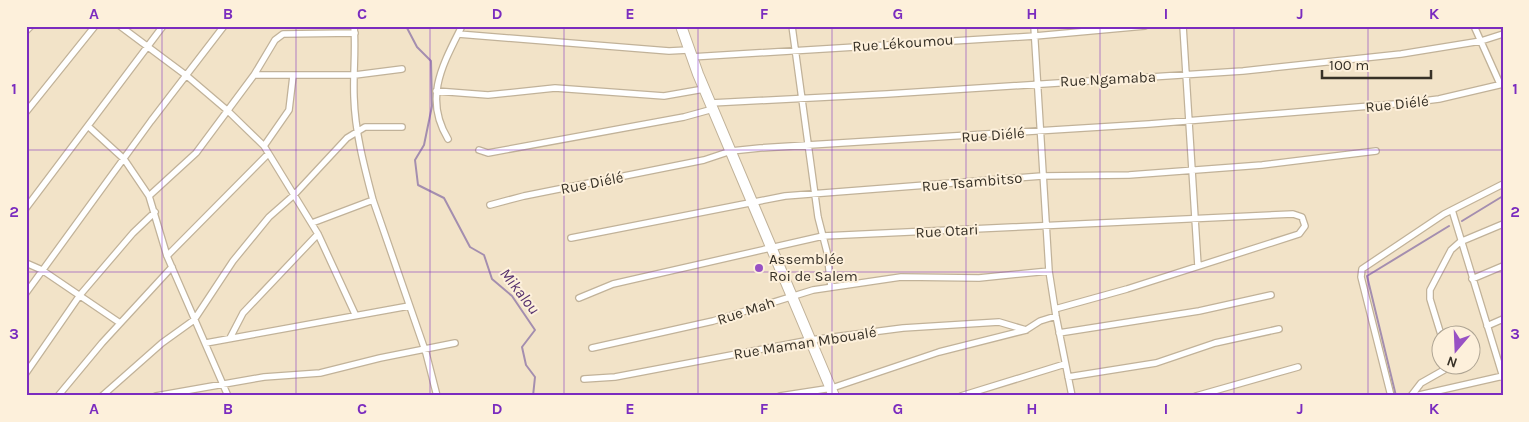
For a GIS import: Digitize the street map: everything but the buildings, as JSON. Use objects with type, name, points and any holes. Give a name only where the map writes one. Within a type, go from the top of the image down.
[{"type":"highway","points":[[681,26],[704,88],[833,392]]},
{"type":"street","points":[[26,31],[31,26]]},
{"type":"street","points":[[26,112],[95,26]]},
{"type":"street","points":[[120,26],[187,76],[228,111],[264,146],[318,234],[355,314]]},
{"type":"street","points":[[26,208],[89,127],[163,26]]},
{"type":"street","points":[[26,293],[224,26]]},
{"type":"street","points":[[448,139],[440,121],[436,91],[443,61],[462,26]]},
{"type":"street","points":[[792,26],[810,144],[815,194],[831,287]]},
{"type":"street","points":[[1034,26],[1049,271],[1072,396]]},
{"type":"street","name":"Rue Lékoumou","points":[[458,34],[690,53],[795,50],[1035,36],[1145,26]]},
{"type":"street","points":[[1055,308],[1127,289],[1198,266],[1183,26]]},
{"type":"street","points":[[1474,26],[1501,84]]},
{"type":"street","points":[[149,196],[196,153],[254,75],[275,40],[283,34],[354,30],[354,98],[358,131],[373,200],[424,350],[437,396]]},
{"type":"street","name":"Rue Ngamaba","points":[[480,150],[488,153],[676,119],[712,106],[802,98],[887,94],[1317,64],[1481,41],[1503,34]]},
{"type":"street","points":[[254,75],[355,75],[402,69]]},
{"type":"street","points":[[264,146],[289,110],[292,76]]},
{"type":"street","name":"Rue Diélé","points":[[490,205],[524,196],[704,160],[731,151],[810,144],[1040,132],[1407,103],[1439,99],[1501,84]]},
{"type":"street","points":[[436,91],[488,95],[555,88],[664,96],[704,88]]},
{"type":"street","points":[[102,396],[162,343],[194,320],[233,261],[269,217],[294,194],[347,138],[360,128],[371,126],[402,127]]},
{"type":"street","points":[[89,127],[124,159],[149,196],[167,256],[194,320],[225,384],[228,396]]},
{"type":"street","name":"Rue Tsambitso","points":[[571,238],[785,196],[1042,176],[1129,175],[1308,161],[1376,151]]},
{"type":"street","points":[[167,256],[268,154]]},
{"type":"street","points":[[1391,396],[1360,274],[1365,266],[1452,210],[1503,184]]},
{"type":"street","points":[[312,223],[373,200]]},
{"type":"street","points":[[1415,396],[1503,376],[1460,242],[1452,210]]},
{"type":"street","points":[[26,373],[80,295],[133,233],[155,212]]},
{"type":"street","name":"Rue Otari","points":[[579,298],[613,284],[730,259],[772,246],[823,236],[1293,214],[1302,217],[1304,221],[1305,226],[1299,234],[1198,266]]},
{"type":"street","points":[[1438,324],[1430,299],[1430,290],[1451,250],[1460,242],[1503,224]]},
{"type":"street","points":[[230,338],[243,313],[318,234]]},
{"type":"street","points":[[26,264],[42,270],[120,323]]},
{"type":"street","points":[[1472,279],[1503,266]]},
{"type":"street","points":[[58,396],[120,323],[172,267]]},
{"type":"street","name":"Rue Mah","points":[[592,348],[713,321],[791,296],[831,287],[901,277],[979,278],[1049,271]]},
{"type":"street","points":[[1059,333],[1199,311],[1271,295]]},
{"type":"street","points":[[206,343],[355,314],[409,306]]},
{"type":"street","points":[[780,396],[833,392],[939,352],[1026,330],[1040,320],[1056,316]]},
{"type":"street","points":[[1488,326],[1503,319]]},
{"type":"street","name":"Rue Maman Mboualé","points":[[584,379],[616,377],[810,340],[903,328],[999,322],[1026,330]]},
{"type":"street","points":[[1068,377],[1156,363],[1215,343],[1279,329]]},
{"type":"street","points":[[156,396],[264,377],[320,373],[456,343]]},
{"type":"street","points":[[961,396],[1065,364]]},
{"type":"street","points":[[1196,396],[1298,367]]},
{"type":"street","points":[[1411,396],[1421,383],[1437,374]]},
{"type":"waterway","name":"Mikalou","points":[[406,26],[417,47],[431,61],[432,106],[424,145],[415,160],[418,185],[444,198],[470,247],[484,255],[492,279],[512,296],[535,330],[522,347],[526,365],[535,377],[533,396]]},
{"type":"waterway","points":[[1462,221],[1503,196]]},
{"type":"waterway","points":[[1396,396],[1367,276],[1449,226]]},
{"type":"place","name":"Assemblée Roi de Salem","points":[[759,268]]}]
